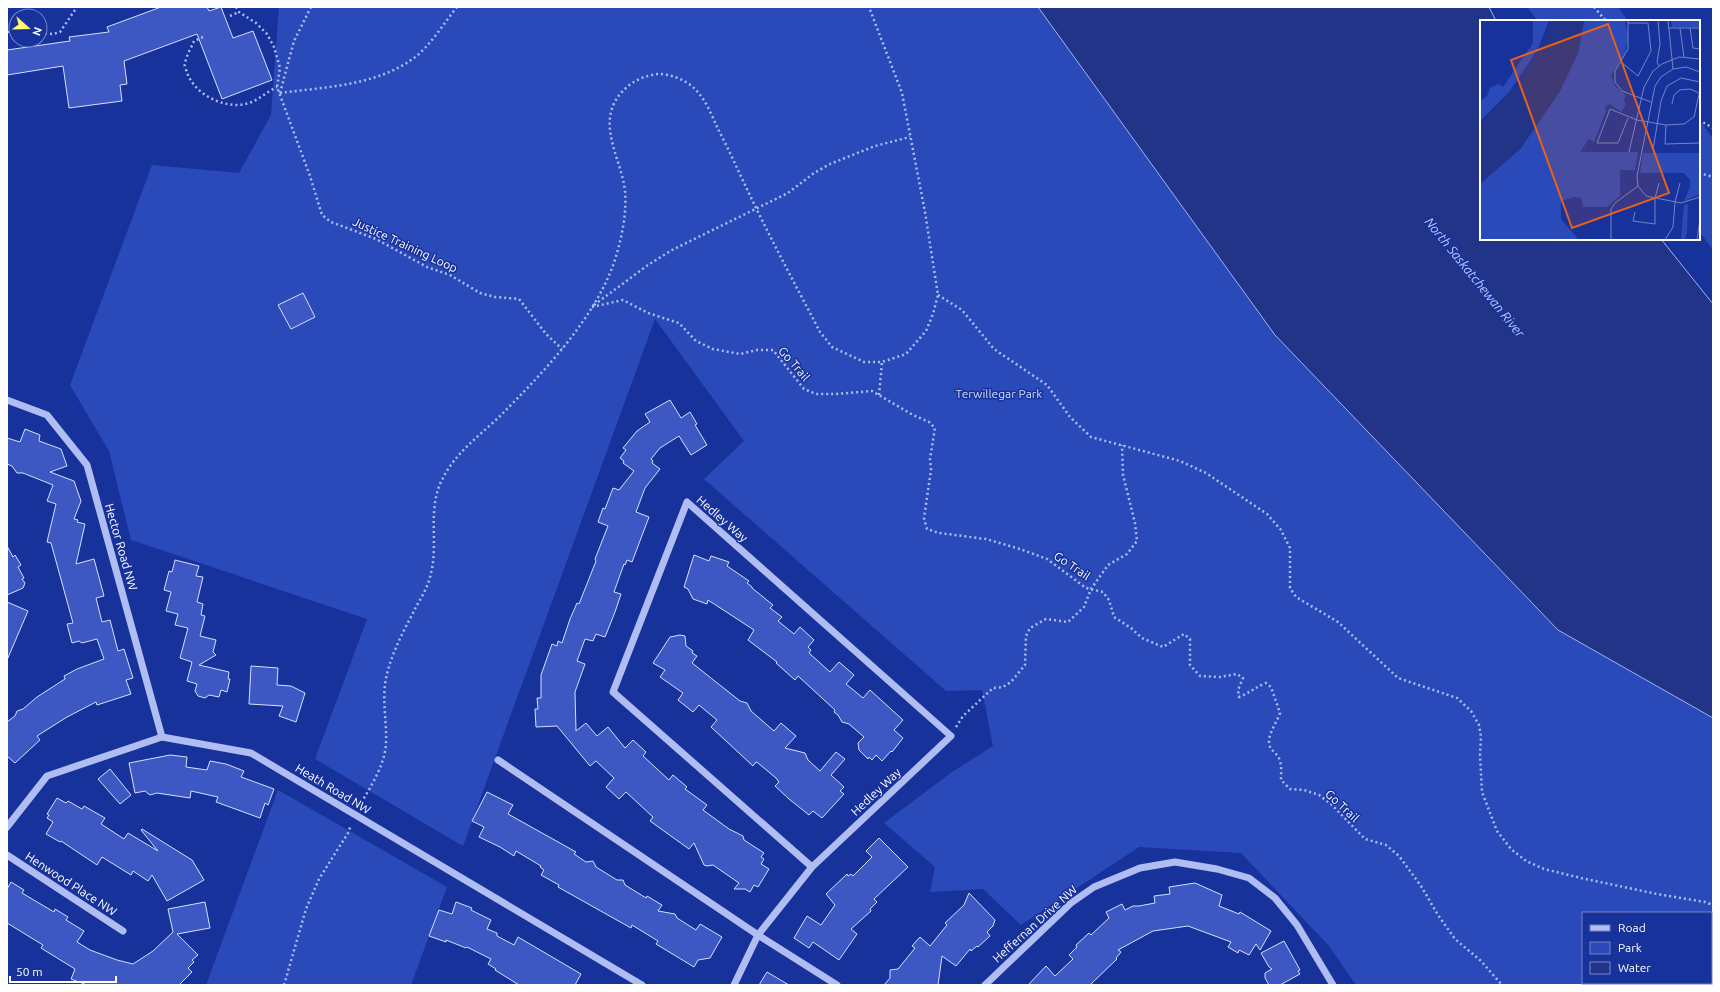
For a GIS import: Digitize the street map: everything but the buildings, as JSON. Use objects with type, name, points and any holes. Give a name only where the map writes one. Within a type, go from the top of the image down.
[{"type":"street","name":"Hector Road NW","points":[[7,400],[47,415],[87,465],[162,737]]},
{"type":"street","name":"Hedley Way","points":[[734,985],[758,935],[812,867],[951,736],[687,502],[613,692],[812,867]]},
{"type":"street","name":"Heath Road NW","points":[[7,828],[47,776],[162,737],[251,753],[642,985]]},
{"type":"street","points":[[498,760],[758,935],[837,985]]},
{"type":"street","name":"Henwood Place NW","points":[[7,855],[124,931]]},
{"type":"street","name":"Heffernan Drive NW","points":[[985,985],[1070,904],[1094,887],[1140,868],[1175,862],[1217,869],[1249,878],[1275,898],[1297,924],[1333,985]]},
{"type":"path","points":[[48,34],[60,32],[77,7]]},
{"type":"path","points":[[202,37],[194,40],[184,64],[189,79],[203,92],[219,102],[227,104],[244,104],[257,100],[277,87],[280,68],[274,47],[267,34],[256,23],[239,12],[236,7]]},
{"type":"path","points":[[311,7],[294,41],[280,93],[367,80],[396,68],[414,58],[457,7]]},
{"type":"path","points":[[284,985],[306,909],[318,879],[348,833],[383,761],[386,745],[384,699],[387,674],[396,646],[426,588],[431,574],[433,562],[433,510],[436,494],[442,478],[462,452],[532,383],[562,349],[592,307],[603,287],[616,256],[625,216],[624,186],[611,139],[609,120],[615,100],[623,90],[633,81],[658,74],[678,78],[695,88],[709,109],[757,210],[820,332],[832,348],[864,362],[882,362],[906,354],[926,331],[934,314],[938,295],[910,137],[902,94],[868,7]]},
{"type":"path","points":[[1594,7],[1605,20]]},
{"type":"path","points":[[230,16],[239,12]]},
{"type":"path","name":"Justice Training Loop","points":[[277,87],[310,176],[322,215],[331,222],[376,239],[427,267],[450,275],[480,293],[496,297],[519,299],[546,334],[562,349]]},
{"type":"path","points":[[1700,121],[1713,128]]},
{"type":"path","points":[[592,307],[648,265],[672,250],[705,233],[757,210],[788,193],[814,173],[830,164],[875,146],[910,137]]},
{"type":"path","points":[[1700,173],[1713,178]]},
{"type":"path","points":[[938,295],[962,310],[994,349],[1047,385],[1070,417],[1091,437],[1180,461],[1206,473],[1267,514],[1281,530],[1290,548],[1290,588],[1296,597],[1338,622],[1398,678],[1457,698],[1471,711],[1478,725],[1481,737],[1480,755],[1482,792],[1497,831],[1511,850],[1526,861],[1544,869],[1657,894],[1705,902],[1713,905]]},
{"type":"path","name":"Go Trail","points":[[592,307],[622,300],[648,312],[679,323],[696,341],[713,349],[740,354],[757,350],[773,350],[802,384],[804,390],[816,394],[872,391],[929,422],[935,428],[930,459],[931,470],[924,518],[927,528],[939,533],[986,539],[1020,549],[1047,560],[1086,588],[1103,592],[1109,600],[1114,616],[1142,638],[1163,647],[1184,634],[1190,639],[1190,665],[1200,676],[1220,677],[1237,674],[1243,678],[1238,690],[1239,697],[1249,693],[1257,686],[1266,683],[1271,687],[1280,712],[1269,743],[1272,751],[1278,756],[1281,766],[1281,780],[1290,789],[1304,790],[1319,795],[1332,805],[1366,840],[1386,845],[1399,856],[1421,886],[1438,915],[1455,939],[1481,961],[1502,985]]},
{"type":"path","points":[[879,395],[882,362]]},
{"type":"path","points":[[951,736],[963,716],[993,688],[1003,687],[1011,682],[1025,665],[1026,636],[1030,628],[1046,619],[1068,622],[1084,607],[1091,589],[1108,565],[1127,554],[1137,541],[1135,523],[1123,475],[1122,445]]},
{"type":"green space","name":"Terwillegar Park","points":[[279,7],[1038,7],[1275,335],[1558,630],[1713,718],[1713,985],[1356,985],[1329,946],[1241,853],[1139,847],[1021,925],[983,889],[930,892],[935,867],[884,823],[952,772],[993,746],[982,690],[946,691],[704,479],[744,441],[655,319],[463,846],[315,759],[367,619],[131,540],[109,451],[70,385],[152,165],[239,173],[271,115]]},
{"type":"green space","points":[[1527,7],[1618,7],[1627,20],[1537,20]]},
{"type":"green space","points":[[1700,120],[1713,139],[1713,250],[1700,232]]},
{"type":"green space","points":[[278,790],[447,887],[411,985],[206,985]]},
{"type":"water","name":"North Saskatchewan River","points":[[1038,7],[1489,7],[1496,20],[1480,20],[1480,240],[1662,240],[1713,304],[1713,718],[1558,630],[1275,335]]}]
